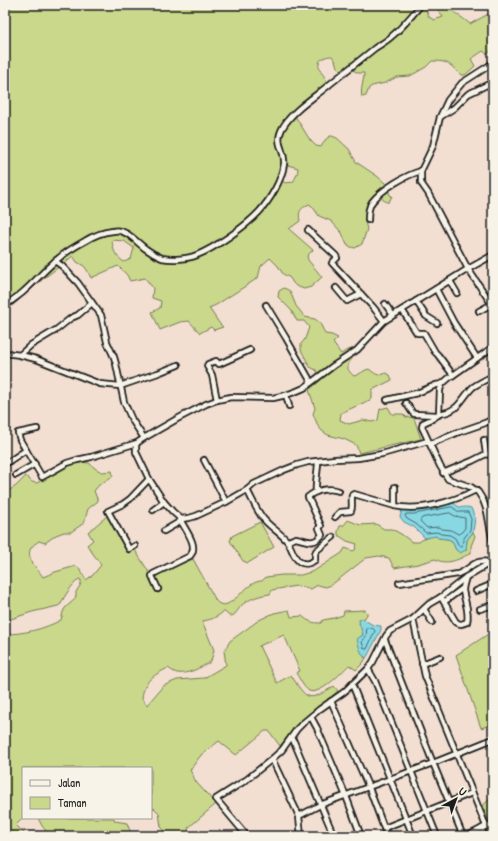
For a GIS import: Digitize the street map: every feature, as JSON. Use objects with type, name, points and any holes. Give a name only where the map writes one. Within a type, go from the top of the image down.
[{"type":"street","points":[[5,306],[22,293],[69,250],[93,236],[113,230],[125,232],[147,250],[162,258],[182,259],[197,255],[214,246],[247,223],[259,212],[282,174],[284,155],[280,147],[279,136],[284,126],[304,105],[377,47],[392,37],[421,5]]},
{"type":"street","points":[[479,310],[492,305],[469,268],[421,183],[421,171],[423,164],[433,146],[440,117],[448,100],[462,83],[493,63]]},
{"type":"street","points":[[440,117],[454,108],[468,94],[493,82]]},
{"type":"street","points":[[368,220],[370,206],[380,194],[402,179],[421,171]]},
{"type":"street","points":[[308,230],[336,256],[337,258],[332,263],[384,321]]},
{"type":"street","points":[[37,429],[18,433],[20,440],[43,477],[67,463],[137,443],[183,416],[217,400],[231,397],[266,398],[286,395],[297,391],[357,350],[384,321],[469,268],[493,256]]},
{"type":"street","points":[[56,261],[78,283],[101,315],[107,342],[116,364],[124,402],[132,420],[144,438]]},
{"type":"street","points":[[450,281],[457,292]]},
{"type":"street","points":[[336,288],[346,301],[361,294]]},
{"type":"street","points":[[436,289],[454,323],[477,358]]},
{"type":"street","points":[[416,301],[426,316],[437,323]]},
{"type":"street","points":[[20,355],[31,345],[56,330],[92,303]]},
{"type":"street","points":[[385,304],[393,315]]},
{"type":"street","points":[[266,305],[311,382]]},
{"type":"street","points":[[402,310],[416,332],[424,334],[453,376]]},
{"type":"street","points":[[493,347],[442,384],[440,390],[439,414],[422,425],[443,473],[448,479],[476,490],[483,500],[487,511],[493,543]]},
{"type":"street","points":[[217,400],[212,375],[208,364],[216,361],[219,364],[250,350]]},
{"type":"street","points":[[5,353],[36,359],[100,384],[120,386],[178,365]]},
{"type":"street","points":[[406,403],[414,414],[439,414],[449,412],[458,407],[473,387],[493,376]]},
{"type":"street","points":[[388,400],[416,393],[436,384],[442,384]]},
{"type":"street","points":[[286,395],[289,406]]},
{"type":"street","points":[[164,531],[181,520],[196,516],[226,502],[247,490],[254,484],[297,464],[382,454],[429,442],[493,419]]},
{"type":"street","points":[[484,440],[486,454]]},
{"type":"street","points":[[137,443],[136,452],[148,478],[164,502],[181,520],[193,548],[193,552],[190,556],[153,574],[152,576],[158,589]]},
{"type":"street","points":[[5,464],[26,450]]},
{"type":"street","points":[[443,473],[486,454],[493,454]]},
{"type":"street","points":[[204,460],[226,502]]},
{"type":"street","points":[[316,492],[315,486],[318,461]]},
{"type":"street","points":[[16,475],[35,464]]},
{"type":"street","points":[[136,546],[129,549],[108,511],[130,499],[148,478]]},
{"type":"street","points":[[395,487],[395,506]]},
{"type":"street","points":[[288,541],[296,538],[314,542],[319,539],[322,536],[319,528],[321,526],[308,499],[316,492],[323,490],[331,489],[339,491]]},
{"type":"street","points":[[247,490],[263,518],[288,541],[293,554],[298,561],[302,563],[309,563],[315,560],[316,552],[333,537]]},
{"type":"street","points":[[335,518],[340,512],[351,511],[352,495],[354,494],[395,506],[419,508],[454,500],[476,490]]},
{"type":"street","points":[[153,510],[164,502]]},
{"type":"street","points":[[487,511],[493,508]]},
{"type":"street","points":[[247,836],[216,799],[246,780],[272,759],[282,750],[297,729],[344,692],[368,669],[390,631],[414,619],[429,604],[491,561]]},
{"type":"street","points":[[399,583],[458,574],[462,573],[476,562],[491,561]]},
{"type":"street","points":[[441,597],[458,624],[467,622],[467,609],[463,588],[466,577]]},
{"type":"street","points":[[476,591],[493,584]]},
{"type":"street","points":[[444,602],[463,588]]},
{"type":"street","points":[[480,609],[493,605]]},
{"type":"street","points":[[424,609],[432,622]]},
{"type":"street","points":[[414,619],[425,676],[486,826]]},
{"type":"street","points":[[385,640],[433,764],[463,836]]},
{"type":"street","points":[[422,664],[440,657]]},
{"type":"street","points":[[368,669],[375,681],[437,836]]},
{"type":"street","points":[[352,684],[414,836]]},
{"type":"street","points":[[331,701],[369,788],[387,836]]},
{"type":"street","points":[[311,717],[346,796],[361,836]]},
{"type":"street","points":[[292,737],[334,836]]},
{"type":"street","points":[[299,816],[320,805],[433,764],[493,739]]},
{"type":"street","points":[[272,759],[299,816],[301,836]]},
{"type":"street","points":[[384,828],[472,793]]},
{"type":"street","points":[[468,836],[486,826],[493,826]]},
{"type":"street","points":[[481,829],[485,836]]},
{"type":"green space","points":[[5,5],[258,5],[260,7],[261,5],[424,5],[429,17],[434,20],[443,17],[435,5],[445,5],[470,24],[492,12],[493,13],[493,49],[487,54],[483,51],[471,59],[475,66],[465,75],[461,75],[445,63],[432,61],[426,67],[410,76],[397,77],[385,83],[372,86],[369,88],[366,96],[362,97],[361,91],[364,73],[358,73],[348,67],[340,70],[332,56],[325,57],[319,62],[320,69],[326,79],[327,84],[308,96],[292,111],[310,140],[316,146],[321,147],[325,140],[330,136],[337,138],[349,149],[356,162],[385,183],[390,195],[392,196],[389,202],[386,202],[377,194],[370,201],[365,222],[367,229],[362,244],[355,248],[347,245],[342,233],[331,221],[319,216],[312,206],[309,204],[302,209],[299,215],[300,221],[289,229],[313,250],[307,256],[308,260],[322,277],[311,287],[304,289],[296,286],[290,278],[283,274],[270,258],[261,266],[258,278],[209,308],[223,327],[214,330],[211,327],[200,333],[189,321],[180,322],[160,330],[152,312],[160,308],[161,301],[152,298],[153,288],[145,278],[130,281],[127,275],[118,266],[91,278],[84,266],[77,262],[73,256],[13,305],[5,309]],"holes":[[[281,163],[298,168],[297,175],[293,182],[285,183],[277,175]],[[112,240],[124,241],[134,248],[131,259],[124,262],[118,257],[114,250]]]},
{"type":"green space","points":[[284,288],[290,291],[296,306],[305,317],[315,319],[320,323],[325,334],[338,338],[333,343],[341,354],[352,349],[354,356],[348,368],[354,376],[369,369],[377,374],[381,375],[386,373],[390,375],[392,380],[372,390],[372,399],[341,413],[340,420],[349,424],[363,420],[372,422],[378,420],[380,409],[388,407],[392,414],[403,414],[406,417],[414,418],[421,439],[359,453],[356,445],[344,439],[328,435],[322,431],[313,414],[315,408],[309,390],[322,379],[316,370],[310,367],[301,350],[301,344],[305,339],[309,327],[304,321],[297,321],[291,310],[278,297],[279,291]]},
{"type":"green space","points":[[81,462],[89,463],[102,472],[112,471],[113,476],[99,485],[94,491],[98,501],[88,509],[84,523],[71,532],[64,532],[56,535],[45,543],[39,541],[31,548],[31,559],[43,577],[76,566],[80,569],[86,580],[93,575],[101,565],[87,545],[93,540],[88,532],[107,516],[128,553],[135,550],[150,574],[156,575],[193,559],[216,600],[219,604],[225,605],[230,603],[251,585],[262,581],[266,577],[301,575],[314,571],[342,553],[345,548],[353,551],[355,550],[357,544],[347,541],[338,535],[340,526],[344,525],[348,520],[360,525],[376,524],[384,529],[392,529],[412,542],[419,542],[423,539],[434,536],[448,539],[452,541],[456,550],[466,550],[467,540],[473,532],[475,536],[471,546],[471,553],[453,561],[444,562],[435,559],[418,564],[394,568],[389,558],[379,556],[366,558],[331,585],[326,587],[318,585],[311,589],[296,586],[272,590],[270,594],[258,596],[247,601],[232,616],[229,616],[223,612],[218,616],[202,621],[214,650],[211,661],[190,672],[177,673],[168,668],[158,673],[147,682],[143,692],[142,698],[147,705],[163,686],[177,680],[204,678],[226,665],[224,651],[230,641],[259,620],[274,613],[289,610],[291,617],[302,616],[311,622],[321,623],[323,620],[343,615],[344,611],[365,610],[367,615],[359,623],[363,635],[360,637],[364,657],[366,658],[356,670],[349,665],[325,687],[314,692],[309,691],[305,687],[296,673],[300,671],[284,635],[259,646],[277,683],[291,675],[301,690],[309,696],[313,697],[319,695],[334,686],[338,691],[296,726],[280,746],[269,731],[265,731],[236,755],[219,741],[201,755],[190,770],[196,782],[216,804],[188,828],[190,836],[167,836],[167,833],[161,827],[159,813],[154,808],[152,809],[152,767],[22,767],[22,819],[16,825],[27,836],[5,836],[5,634],[34,630],[61,620],[65,608],[74,600],[76,596],[81,580],[79,579],[74,584],[66,594],[61,604],[58,606],[32,612],[5,621],[5,493],[16,486],[26,476],[32,482],[37,483],[64,468]]},
{"type":"green space","points":[[260,522],[274,547],[248,563],[243,561],[230,541],[232,536]]},
{"type":"green space","points":[[493,631],[493,724],[481,728],[456,655]]},
{"type":"green space","points":[[493,789],[492,836],[489,821],[482,806],[489,800]]},
{"type":"green space","points":[[38,819],[114,819],[115,821],[127,823],[132,836],[50,836]]},
{"type":"water","points":[[454,503],[461,507],[471,508],[475,518],[473,532],[467,540],[466,550],[460,553],[456,550],[452,541],[438,538],[436,536],[425,538],[414,527],[404,522],[400,517],[402,510],[413,510]]},
{"type":"water","points":[[361,619],[373,625],[381,626],[381,630],[366,658],[361,652],[357,639],[363,635],[359,622]]}]
